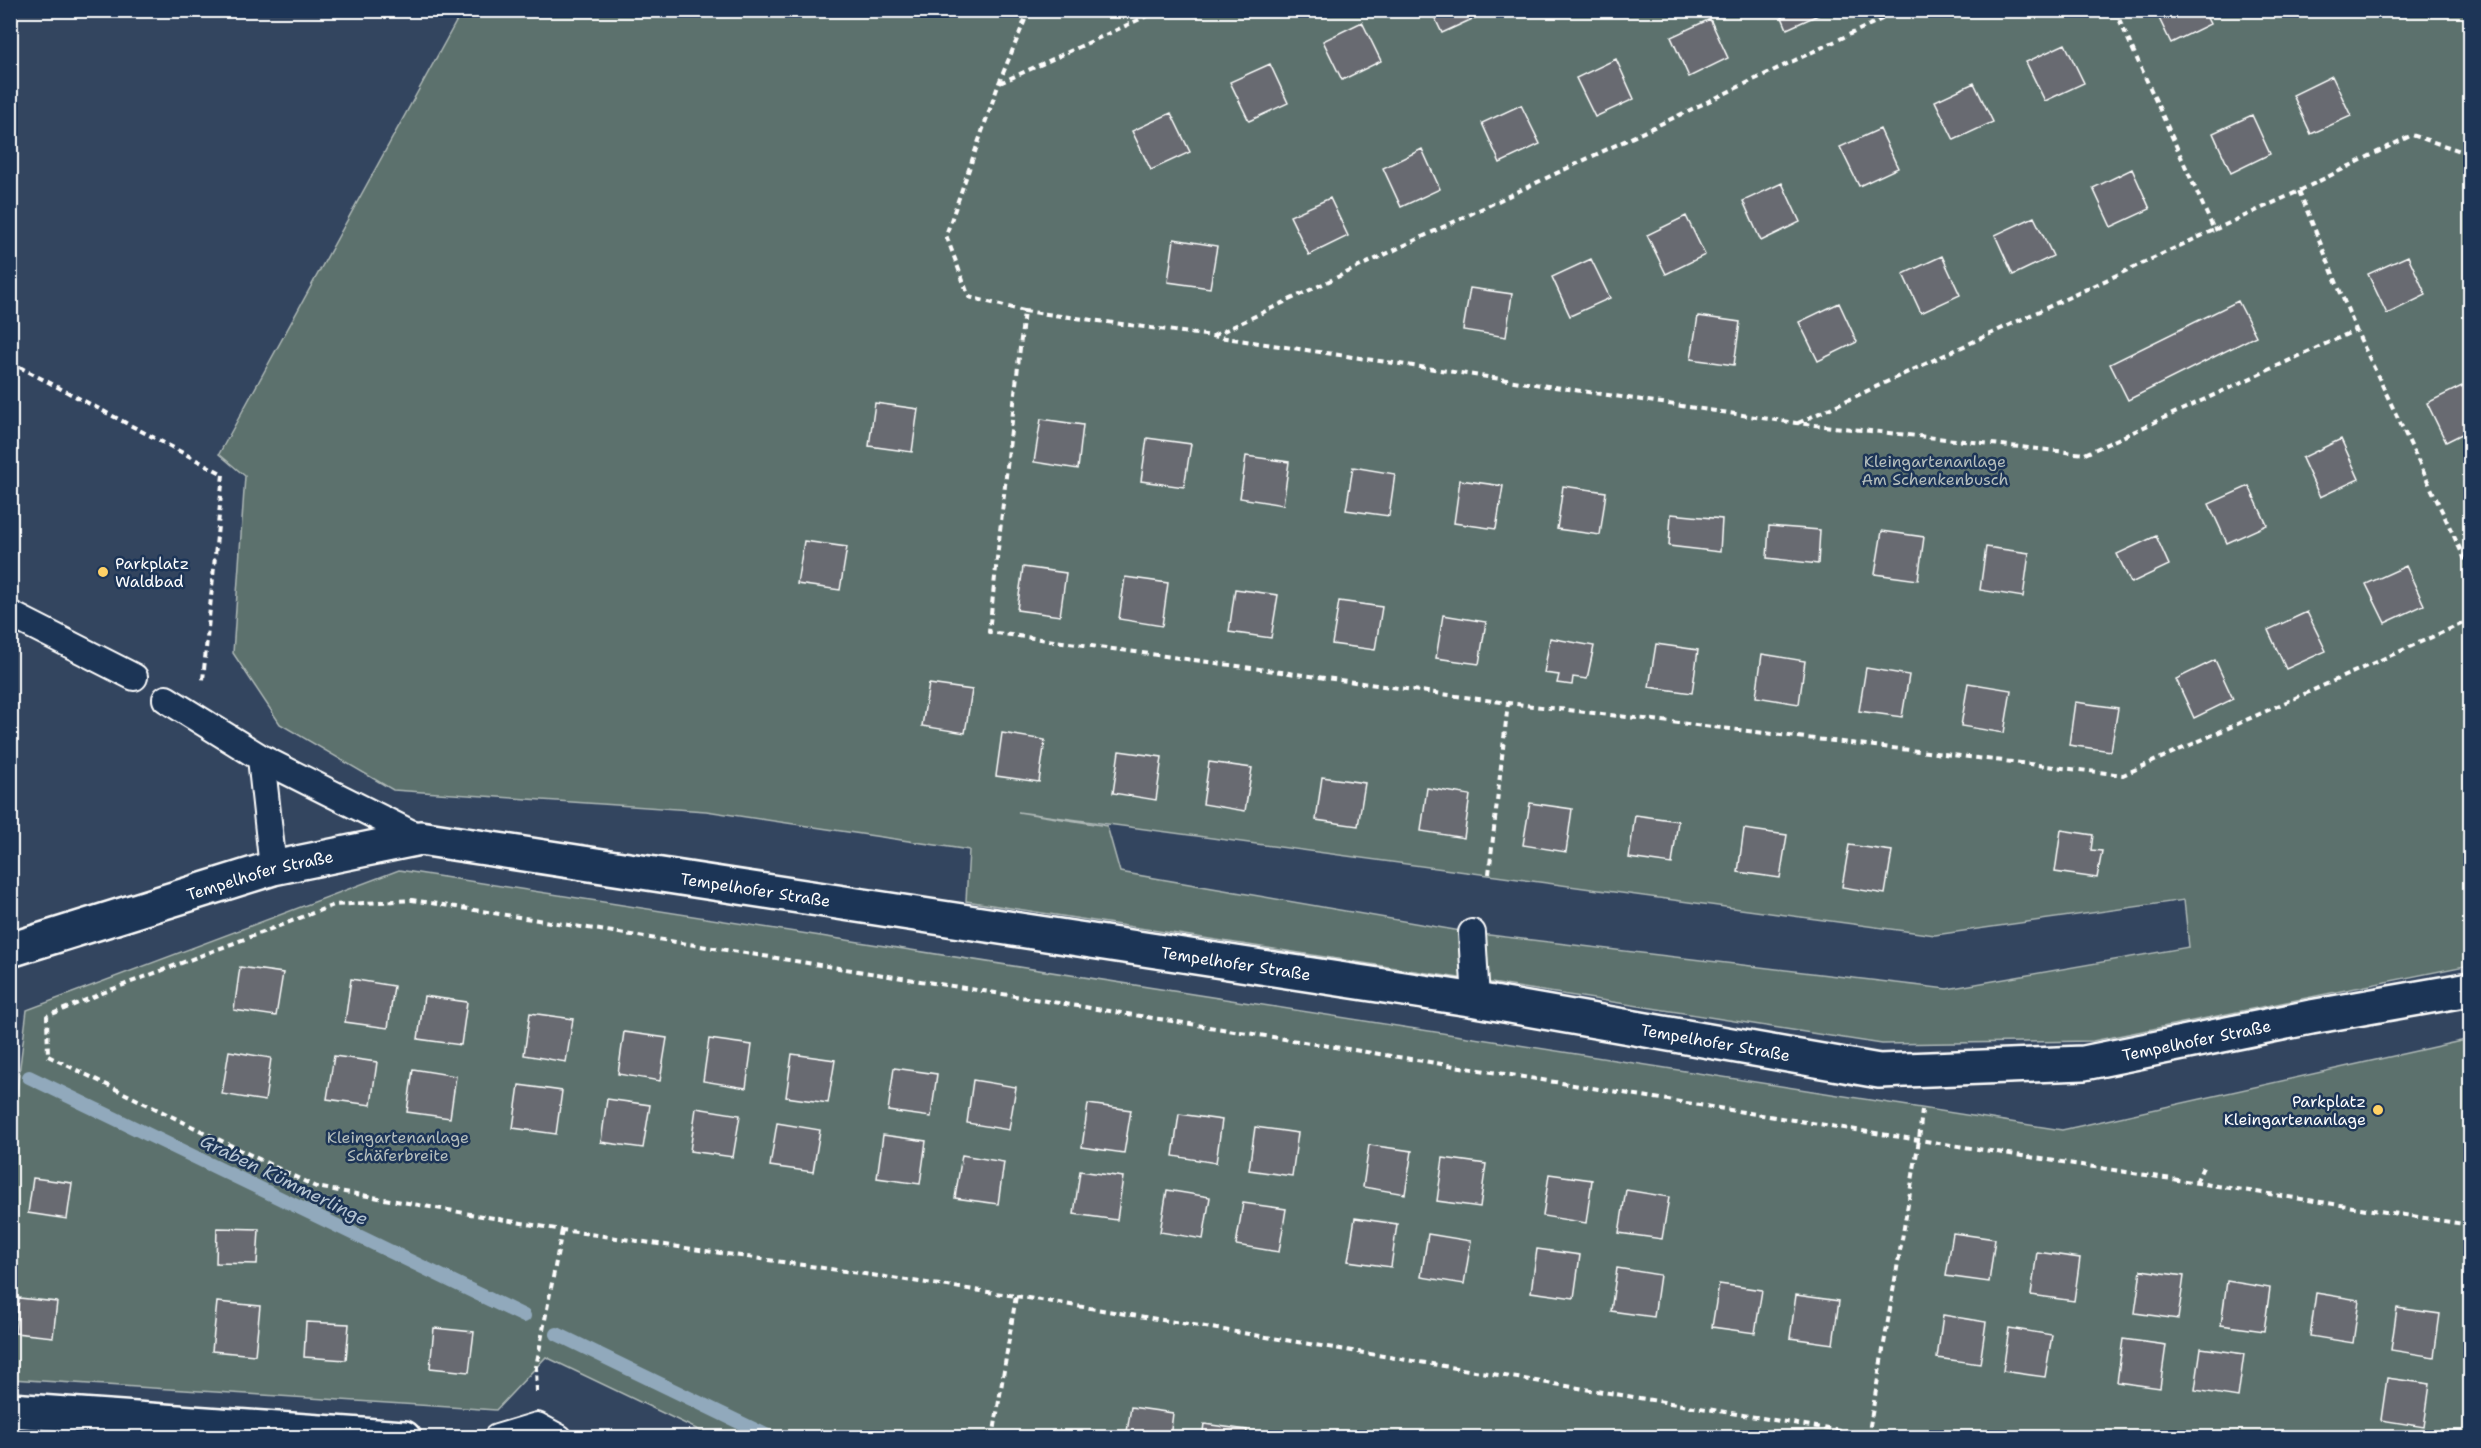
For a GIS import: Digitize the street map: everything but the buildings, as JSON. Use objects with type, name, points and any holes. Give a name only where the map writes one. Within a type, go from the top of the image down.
[{"type":"street","name":"Tempelhofer Straße","points":[[10,950],[273,868],[420,838],[1476,1000],[1879,1071],[2084,1063],[2311,1017],[2470,989]]},
{"type":"street","points":[[10,1410],[404,1437]]},
{"type":"lane","points":[[10,614],[134,677]]},
{"type":"lane","points":[[166,699],[261,758],[420,838]]},
{"type":"lane","points":[[261,758],[273,868]]},
{"type":"lane","points":[[1472,933],[1476,1000]]},
{"type":"lane","points":[[497,1437],[548,1432]]},
{"type":"path","points":[[1029,10],[999,83],[946,235],[969,297],[1024,311],[1212,336],[1796,423],[2085,454],[2356,330]]},
{"type":"path","points":[[999,83],[1160,10]]},
{"type":"path","points":[[1212,336],[1901,10]]},
{"type":"path","points":[[2115,10],[2214,230]]},
{"type":"path","points":[[1796,423],[2299,191],[2412,135],[2470,154]]},
{"type":"path","points":[[2299,191],[2356,330],[2470,570]]},
{"type":"path","points":[[1024,311],[989,632],[1508,703],[2124,776],[2470,620]]},
{"type":"path","points":[[10,362],[223,474],[199,719]]},
{"type":"path","points":[[1489,874],[1508,703]]},
{"type":"path","points":[[1884,1437],[1016,1296],[562,1230],[316,1187],[48,1056],[47,1016],[334,905],[411,900],[1919,1140],[2470,1224]]},
{"type":"path","points":[[1868,1436],[1919,1140]]},
{"type":"path","points":[[2196,1182],[2203,1167]]},
{"type":"path","points":[[548,1432],[536,1367],[562,1230]]},
{"type":"path","points":[[993,1437],[1016,1296]]},
{"type":"green space","name":"Kleingartenanlage Am Schenkenbusch","points":[[462,11],[2470,11],[2470,965],[2093,1041],[1882,1044],[966,901],[969,850],[706,811],[393,790],[280,724],[233,653],[245,476],[219,454]],"holes":[[[1018,812],[1935,935],[2184,900],[2189,947],[1947,989],[1472,933],[1120,872],[1107,826]]]},
{"type":"green space","name":"Kleingartenanlage Schäferbreite","points":[[399,870],[2062,1130],[2470,1039],[2470,1437],[715,1438],[546,1357],[496,1410],[11,1379],[10,1146],[27,1010]]},
{"type":"waterway","name":"Graben Kümmerlinge","points":[[29,1077],[524,1316]]},
{"type":"waterway","name":"Graben Kümmerlinge","points":[[557,1334],[772,1438]]},
{"type":"place","name":"Parkplatz Waldbad","points":[[103,572]]},
{"type":"place","name":"Parkplatz Kleingartenanlage","points":[[2378,1110]]}]
